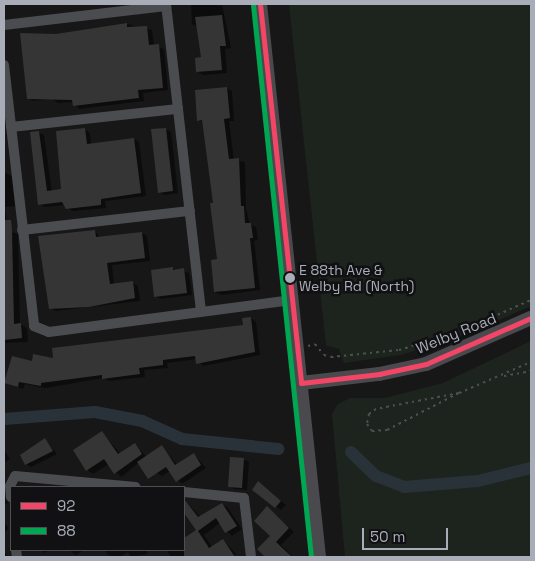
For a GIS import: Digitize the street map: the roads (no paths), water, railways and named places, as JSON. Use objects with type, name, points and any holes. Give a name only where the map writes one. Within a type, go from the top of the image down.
[{"type":"main road","points":[[260,4],[319,557]]},
{"type":"main road","name":"Welby Road","points":[[301,383],[379,374],[426,364],[531,318]]},
{"type":"street","points":[[4,25],[166,5],[202,312]]},
{"type":"street","points":[[4,65],[32,320],[41,331],[292,300]]},
{"type":"street","points":[[10,128],[178,109]]},
{"type":"street","points":[[22,230],[190,211]]},
{"type":"street","points":[[10,486],[15,476],[124,486]]},
{"type":"street","points":[[185,492],[244,498],[250,557]]},
{"type":"waterway","points":[[4,419],[95,412],[142,421],[182,439],[278,449]]},
{"type":"waterway","points":[[351,452],[376,476],[404,487],[478,481],[531,468]]},
{"type":"place","name":"E 88th Ave & Welby Rd (North)","points":[[290,278]]}]
